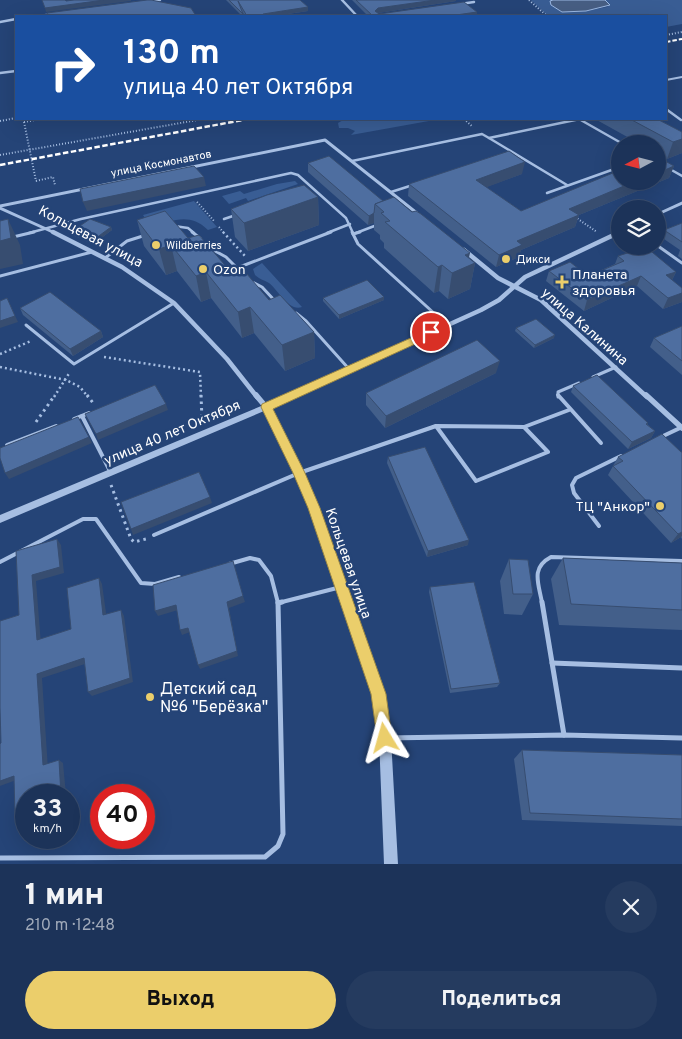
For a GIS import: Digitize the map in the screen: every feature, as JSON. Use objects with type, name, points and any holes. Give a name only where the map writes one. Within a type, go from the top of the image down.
[{"type":"street","points":[[142,2],[160,0]]},
{"type":"street","points":[[342,0],[356,15]]},
{"type":"street","points":[[455,5],[474,2]]},
{"type":"street","points":[[48,15],[58,14]]},
{"type":"street","points":[[0,22],[15,19]]},
{"type":"street","points":[[0,73],[15,71]]},
{"type":"street","name":"улица Космонавтов","points":[[0,207],[56,193],[325,140],[352,161]]},
{"type":"street","points":[[352,161],[422,217]]},
{"type":"street","points":[[666,210],[682,203]]},
{"type":"street","name":"Кольцевая улица","points":[[0,207],[122,267],[174,303],[227,359],[266,407],[314,508],[378,694],[385,738],[391,864]]},
{"type":"street","name":"улица 40 лет Октября","points":[[0,519],[266,407],[447,325],[500,300],[525,276],[611,236]]},
{"type":"street","name":"улица Калинина","points":[[460,247],[498,278],[541,300],[682,427]]},
{"type":"lane","points":[[667,80],[682,77]]},
{"type":"lane","points":[[667,110],[682,120]]},
{"type":"lane","points":[[489,138],[575,120]]},
{"type":"lane","points":[[582,120],[611,137]]},
{"type":"lane","points":[[352,161],[482,134],[567,185]]},
{"type":"lane","points":[[506,154],[512,153]]},
{"type":"lane","points":[[666,167],[682,176]]},
{"type":"lane","points":[[547,193],[611,170]]},
{"type":"lane","points":[[10,237],[90,217],[291,173],[298,175],[346,218],[358,244],[447,325]]},
{"type":"lane","points":[[391,192],[418,183]]},
{"type":"lane","points":[[305,192],[314,189]]},
{"type":"lane","points":[[405,214],[414,211]]},
{"type":"lane","points":[[224,219],[242,213]]},
{"type":"lane","points":[[237,268],[350,224]]},
{"type":"lane","points":[[353,234],[379,224]]},
{"type":"lane","points":[[173,226],[181,226],[194,231],[209,248],[226,257],[241,272]]},
{"type":"lane","points":[[105,258],[127,241],[149,234]]},
{"type":"lane","points":[[0,276],[92,252]]},
{"type":"lane","points":[[666,252],[682,263]]},
{"type":"lane","points":[[244,276],[265,289],[277,304]]},
{"type":"lane","points":[[26,325],[74,364],[174,303]]},
{"type":"lane","points":[[288,310],[306,321],[349,369]]},
{"type":"lane","points":[[591,378],[616,367]]},
{"type":"lane","points":[[583,382],[558,392],[558,397],[601,443]]},
{"type":"lane","points":[[66,422],[97,410]]},
{"type":"lane","points":[[154,535],[299,473],[436,426],[524,427],[569,410]]},
{"type":"lane","points":[[82,416],[109,474]]},
{"type":"lane","points":[[7,445],[58,425]]},
{"type":"lane","points":[[436,426],[476,481],[548,452],[524,427]]},
{"type":"lane","points":[[657,439],[682,427]]},
{"type":"lane","points":[[599,526],[574,493],[572,485],[576,478],[624,455]]},
{"type":"lane","points":[[0,562],[83,518],[90,517],[96,519],[141,583],[155,584],[183,576]]},
{"type":"lane","points":[[564,735],[537,571],[541,562],[551,557],[682,562]]},
{"type":"lane","points":[[0,858],[266,857],[278,846],[283,834],[278,603],[275,585],[262,561],[255,558],[221,566]]},
{"type":"lane","points":[[278,603],[341,586]]},
{"type":"lane","points":[[552,663],[682,668]]},
{"type":"lane","points":[[385,738],[564,735],[682,738]]},
{"type":"path","points":[[529,0],[545,15]]},
{"type":"path","points":[[667,34],[682,32]]},
{"type":"path","points":[[0,121],[15,118]]},
{"type":"path","points":[[35,120],[24,122],[36,181],[54,177]]},
{"type":"path","points":[[0,155],[196,120]]},
{"type":"path","points":[[0,354],[41,337]]},
{"type":"path","points":[[94,352],[110,359],[200,372],[202,419]]},
{"type":"path","points":[[26,438],[66,380],[74,364]]},
{"type":"path","points":[[0,367],[66,380],[80,387],[97,410]]},
{"type":"path","points":[[109,474],[131,539],[134,542],[140,542],[154,535]]},
{"type":"shaded area","points":[[531,0],[553,0],[551,5],[568,11],[586,11],[610,5],[605,0],[682,0],[682,24],[667,27],[667,15],[547,15]]},
{"type":"shaded area","points":[[605,0],[610,5],[586,11],[562,12],[551,5],[550,1]]},
{"type":"shaded area","points":[[343,120],[434,120],[351,135],[355,131],[348,128],[339,128],[338,123]]},
{"type":"shaded area","points":[[295,181],[298,184],[248,201],[246,198],[229,204],[222,196],[240,191],[244,194],[277,184]]},
{"type":"shaded area","points":[[194,201],[217,227],[208,230],[194,221],[181,220],[151,227],[143,215]]},
{"type":"shaded area","points":[[262,263],[302,307],[297,308],[288,303],[269,283],[255,275],[253,269]]},
{"type":"building","points":[[42,0],[66,1],[104,0],[45,8]]},
{"type":"building","points":[[151,0],[191,8],[195,15],[48,15],[47,13]]},
{"type":"building","points":[[229,0],[300,0],[308,7],[264,15],[246,15],[238,1],[243,14]]},
{"type":"building","points":[[356,0],[435,0],[378,8],[375,11],[379,14],[464,2],[477,12],[456,15],[372,15]]},
{"type":"building","points":[[632,120],[659,120],[682,132],[682,139],[673,142],[666,138],[666,135],[660,135]]},
{"type":"building","points":[[509,151],[525,162],[476,180],[521,211],[611,174],[611,190],[614,190],[569,209],[579,215],[517,241],[522,245],[499,255],[409,184]]},
{"type":"building","points":[[329,156],[383,201],[375,204],[374,213],[369,216],[308,163]]},
{"type":"building","points":[[666,162],[674,166],[666,170]]},
{"type":"building","points":[[194,166],[204,177],[83,202],[80,189]]},
{"type":"building","points":[[304,185],[318,197],[244,223],[231,209],[267,195]]},
{"type":"building","points":[[394,197],[412,212],[416,211],[421,214],[470,253],[465,255],[475,263],[452,273],[442,265],[438,267],[385,222],[390,221],[375,204]]},
{"type":"building","points":[[165,211],[188,238],[199,235],[230,271],[241,267],[269,300],[280,295],[314,332],[282,345],[250,307],[238,312],[206,272],[196,276],[171,245],[159,249],[137,220]]},
{"type":"building","points":[[8,219],[11,238],[0,241],[0,221]]},
{"type":"building","points":[[90,219],[111,227],[92,241],[71,232]]},
{"type":"building","points":[[682,223],[682,242],[666,231],[666,229]]},
{"type":"building","points":[[656,255],[676,272],[666,275],[682,288],[682,293],[668,298],[641,276],[587,300],[549,271],[570,262],[588,276],[624,261],[618,256]]},
{"type":"building","points":[[367,280],[384,297],[339,315],[323,298]]},
{"type":"building","points":[[50,292],[101,331],[70,349],[20,308]]},
{"type":"building","points":[[7,298],[15,316],[0,321],[0,301]]},
{"type":"building","points":[[536,319],[555,335],[535,345],[516,328]]},
{"type":"building","points":[[682,326],[682,361],[654,338]]},
{"type":"building","points":[[477,340],[500,361],[386,416],[366,393]]},
{"type":"building","points":[[597,375],[655,431],[632,442],[573,386]]},
{"type":"building","points":[[155,385],[166,404],[96,434],[85,414]]},
{"type":"building","points":[[78,417],[89,437],[5,473],[0,458],[0,448]]},
{"type":"building","name":"ТЦ \"Анкор\"","points":[[662,434],[682,452],[682,532],[678,534],[613,466],[623,461],[618,457]]},
{"type":"building","points":[[425,447],[469,540],[428,551],[388,457]]},
{"type":"building","points":[[199,472],[210,497],[131,529],[121,502]]},
{"type":"building","points":[[57,539],[60,567],[32,575],[37,640],[71,629],[67,588],[99,578],[103,615],[121,610],[130,678],[88,692],[84,658],[37,674],[43,765],[59,760],[60,784],[15,784],[15,817],[14,776],[0,781],[0,621],[19,615],[16,551]]},
{"type":"building","points":[[563,558],[682,563],[682,610],[571,604]]},
{"type":"building","points":[[509,559],[528,560],[533,594],[513,594]]},
{"type":"building","points":[[233,561],[243,596],[227,602],[237,651],[198,665],[188,628],[180,630],[176,605],[155,611],[153,585]]},
{"type":"building","points":[[474,582],[500,683],[451,689],[430,587]]},
{"type":"building","points":[[522,750],[682,755],[682,819],[530,813]]},
{"type":"railway","points":[[667,42],[682,39]]},
{"type":"railway","points":[[0,165],[243,120]]},
{"type":"place","name":"Wildberries","points":[[156,245]]},
{"type":"place","name":"Дикси","points":[[506,259]]},
{"type":"place","name":"Ozon","points":[[203,269]]},
{"type":"place","name":"Планета здоровья","points":[[562,282]]},
{"type":"place","name":"ТЦ \"Анкор\"","points":[[660,506]]},
{"type":"place","name":"Детский сад №6 \"Берёзка\"","points":[[150,697]]},
{"type":"route","points":[[385,738],[378,694],[314,508],[266,407],[431,332]]}]
